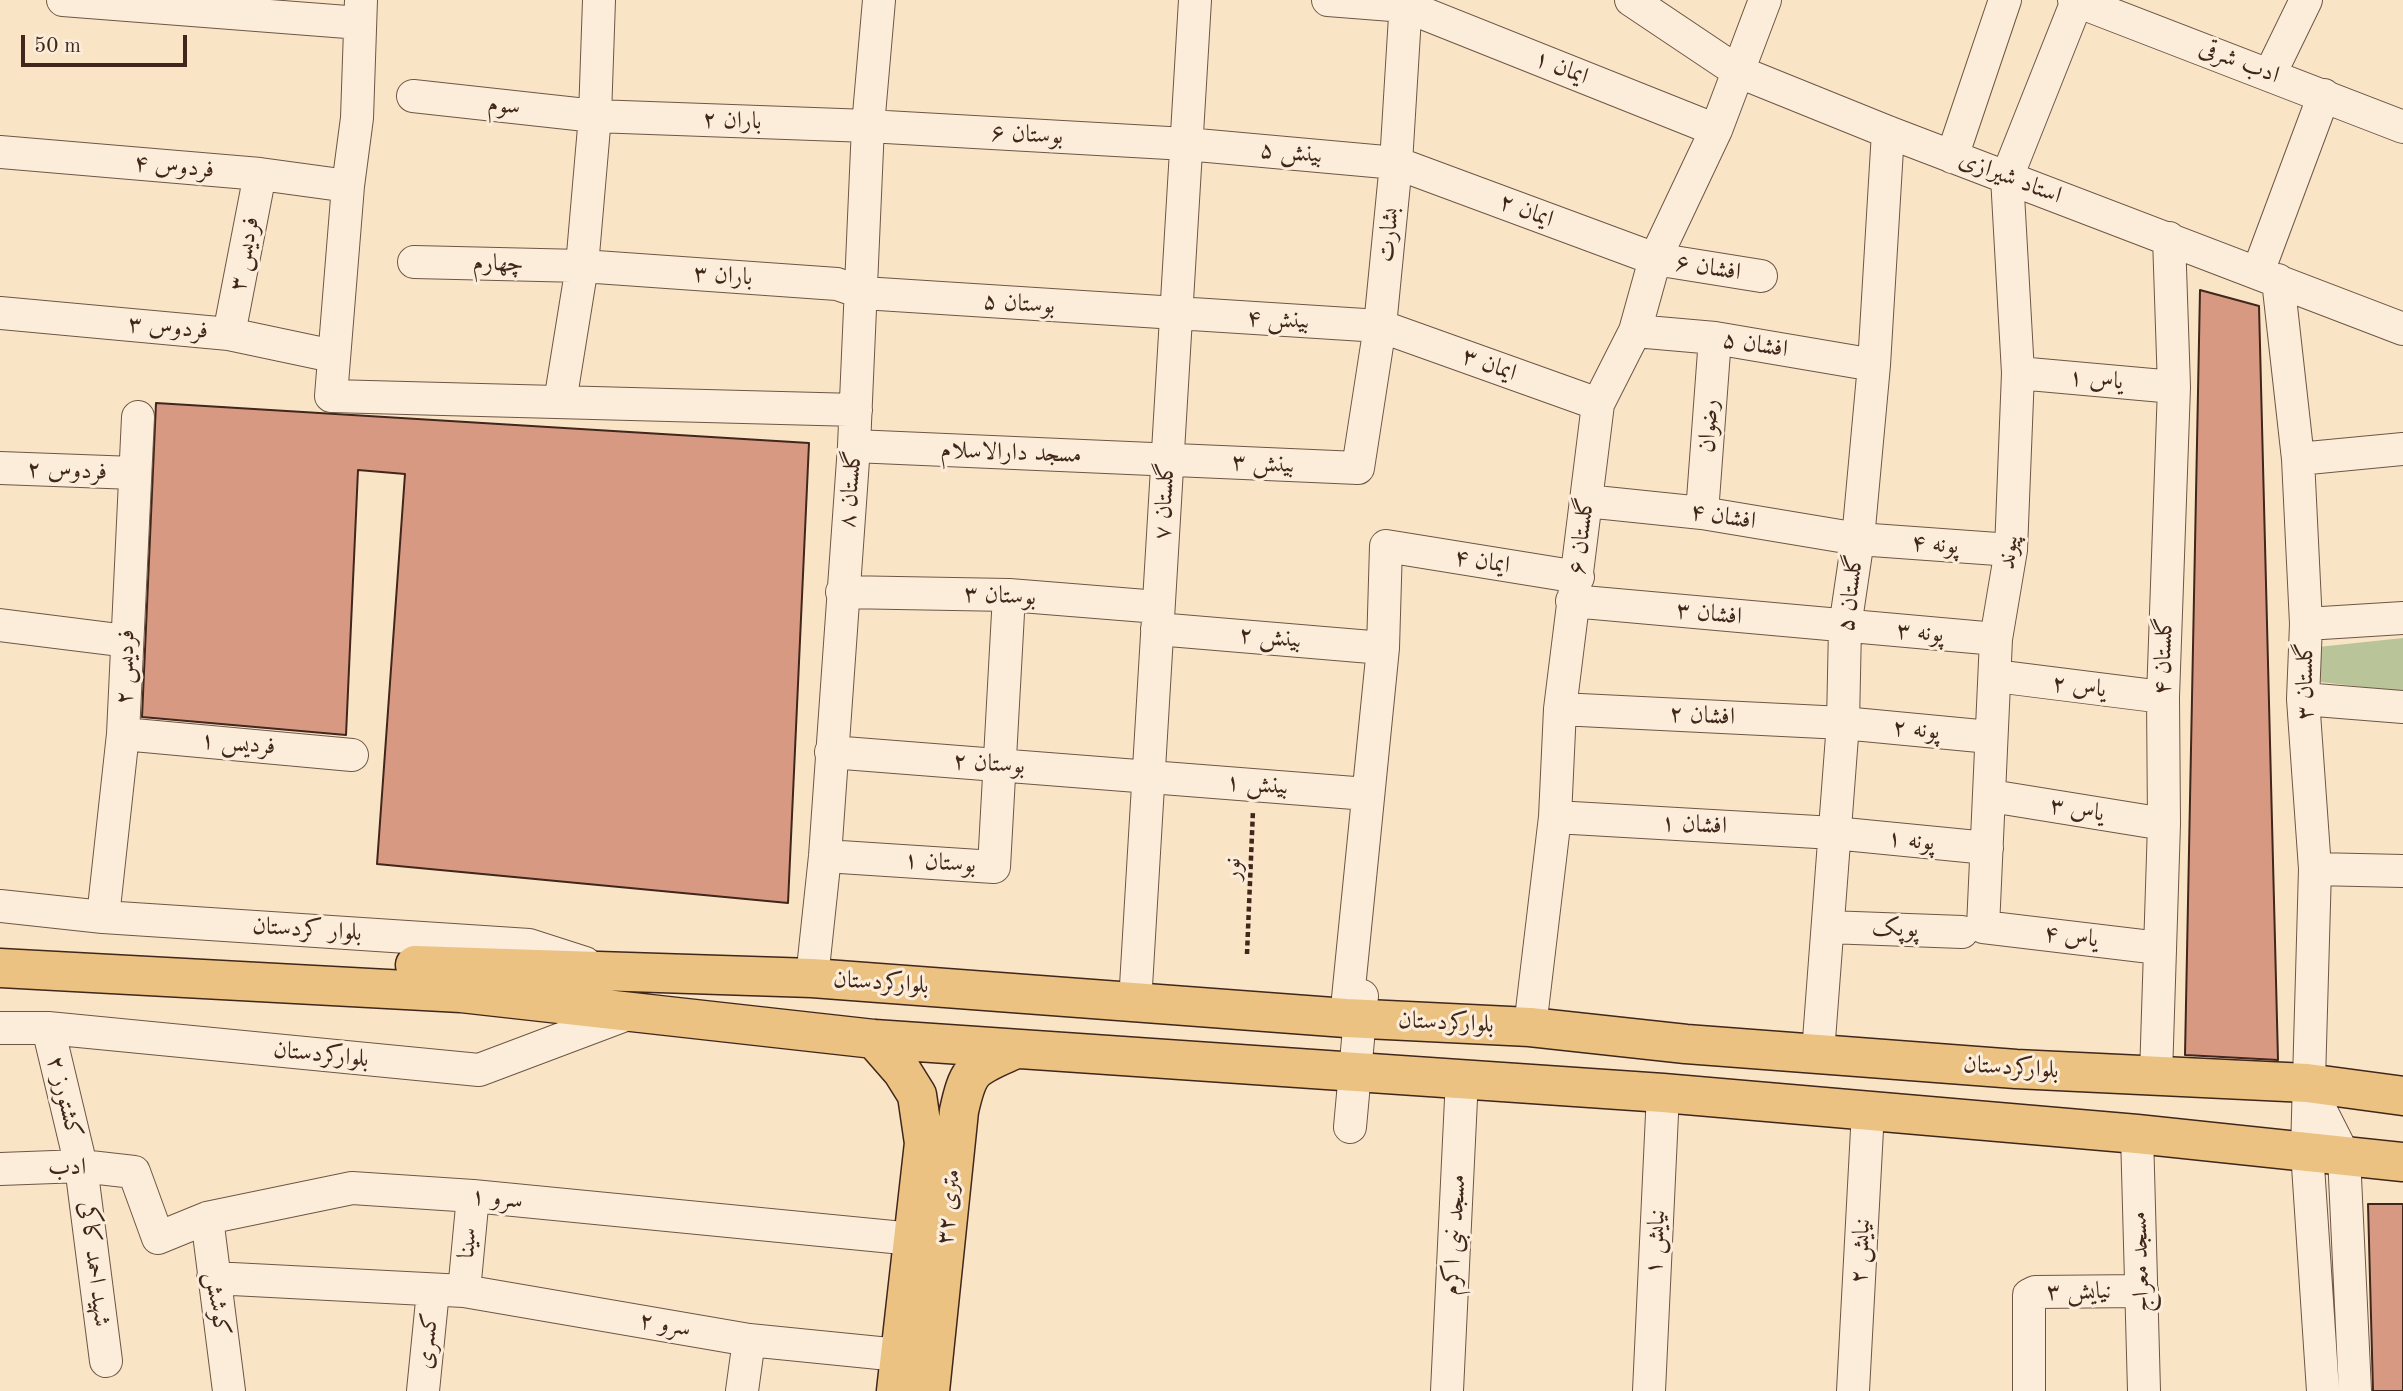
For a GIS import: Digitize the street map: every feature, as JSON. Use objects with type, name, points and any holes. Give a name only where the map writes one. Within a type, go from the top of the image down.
[{"type":"main road","name":"بلوارکردستان","points":[[0,946],[488,968],[812,978],[1135,1003],[1356,1007],[1686,1044],[2016,1069],[2307,1083],[2403,1096]]},
{"type":"main road","name":"بلوارکردستان","points":[[19,969],[461,993],[874,1040],[1663,1093],[2137,1134],[2403,1162]]},
{"type":"main road","name":"۳۲ متری","points":[[874,1040],[902,1071],[917,1096],[925,1143],[897,1373]]},
{"type":"main road","name":"۳۲ متری","points":[[930,1391],[960,1111],[967,1079],[975,1069],[1013,1050]]},
{"type":"street","points":[[63,0],[361,12],[357,118],[348,186],[331,397],[856,410]]},
{"type":"street","points":[[560,402],[582,266],[595,116],[599,0]]},
{"type":"street","name":"گلستان ۸","points":[[812,978],[825,856],[854,446],[863,293],[868,126],[878,0]]},
{"type":"street","name":"گلستان ۷","points":[[1135,1003],[1195,0]]},
{"type":"street","name":"ایمان ۱","points":[[1328,0],[1406,3],[1716,130]]},
{"type":"street","name":"استاد شیرازی","points":[[1631,0],[1737,71],[1888,132],[2403,329]]},
{"type":"street","name":"گلستان ۶","points":[[1530,1027],[1555,817],[1560,709],[1598,404],[1635,331],[1655,259],[1716,130],[1765,0]]},
{"type":"street","points":[[1952,156],[2005,0]]},
{"type":"street","points":[[2270,74],[2306,0]]},
{"type":"street","points":[[2007,177],[2075,1]]},
{"type":"street","name":"ادب شرقی","points":[[2075,1],[2325,94],[2403,127]]},
{"type":"street","name":"بشارت","points":[[1358,468],[1380,326],[1396,163],[1406,3]]},
{"type":"street","points":[[2268,276],[2325,94]]},
{"type":"street","name":"سوم","points":[[413,96],[595,116]]},
{"type":"street","name":"باران ۲","points":[[595,116],[868,126]]},
{"type":"street","name":"بوستان ۶","points":[[868,126],[1186,144]]},
{"type":"street","name":"گلستان ۵","points":[[1818,1054],[1843,723],[1845,627],[1858,539],[1874,365],[1888,132]]},
{"type":"street","name":"بینش ۵","points":[[1186,144],[1396,163]]},
{"type":"street","name":"فردوس ۴","points":[[0,152],[260,174],[348,186]]},
{"type":"street","name":"ایمان ۲","points":[[1396,163],[1655,259]]},
{"type":"street","name":"فردیس ۳","points":[[229,334],[260,174]]},
{"type":"street","name":"پیوند","points":[[1973,929],[1987,848],[1996,639],[2011,550],[2018,373],[2007,177]]},
{"type":"street","name":"گلستان ۴","points":[[2156,1075],[2164,824],[2163,697],[2174,387],[2169,238]]},
{"type":"street","name":"افشان ۶","points":[[1655,259],[1761,276]]},
{"type":"street","name":"چهارم","points":[[414,262],[582,266]]},
{"type":"street","name":"باران ۳","points":[[582,266],[837,284],[863,293]]},
{"type":"street","name":"گلستان ۳","points":[[2268,276],[2298,459],[2306,624],[2303,699],[2315,869],[2307,1083],[2326,1154]]},
{"type":"street","name":"بوستان ۵","points":[[863,293],[1176,314]]},
{"type":"street","name":"فردوس ۳","points":[[0,313],[229,334],[333,356]]},
{"type":"street","name":"بینش ۴","points":[[1176,314],[1380,326]]},
{"type":"street","name":"ایمان ۳","points":[[1380,326],[1598,404]]},
{"type":"street","name":"افشان ۵","points":[[1635,331],[1715,338],[1874,365]]},
{"type":"street","name":"رضوان","points":[[1702,513],[1715,338]]},
{"type":"street","name":"یاس ۱","points":[[2018,373],[2174,387]]},
{"type":"street","name":"فردیس ۲","points":[[103,917],[124,734],[138,417]]},
{"type":"street","name":"مسجد دارالاسلام","points":[[854,446],[1167,460]]},
{"type":"street","points":[[2298,459],[2403,449]]},
{"type":"street","name":"بینش ۳","points":[[1167,460],[1358,468]]},
{"type":"street","name":"فردوس ۲","points":[[0,468],[134,473]]},
{"type":"street","name":"افشان ۴","points":[[1586,501],[1702,513],[1858,539]]},
{"type":"street","name":"پونه ۴","points":[[1858,539],[2011,550]]},
{"type":"street","name":"ایمان ۴","points":[[1383,648],[1386,546],[1575,589]]},
{"type":"street","name":"افشان ۳","points":[[1575,589],[1845,627]]},
{"type":"street","name":"بوستان ۳","points":[[842,592],[1009,595],[1158,618]]},
{"type":"street","points":[[1000,764],[1009,595]]},
{"type":"street","name":"بینش ۲","points":[[1158,618],[1383,648]]},
{"type":"street","points":[[2306,624],[2403,618]]},
{"type":"street","points":[[0,625],[127,641]]},
{"type":"street","name":"پونه ۳","points":[[1845,627],[1996,639]]},
{"type":"street","points":[[1350,1127],[1355,1071],[1367,794],[1383,648]]},
{"type":"street","name":"یاس ۲","points":[[1996,676],[2163,697]]},
{"type":"street","points":[[2303,699],[2403,707]]},
{"type":"street","name":"افشان ۲","points":[[1560,709],[1843,723]]},
{"type":"street","name":"پونه ۲","points":[[1843,723],[1990,737]]},
{"type":"street","name":"فردیس ۱","points":[[124,734],[352,755]]},
{"type":"street","name":"بوستان ۲","points":[[831,752],[1147,777]]},
{"type":"street","name":"بوستان ۱","points":[[825,856],[994,867],[1000,764]]},
{"type":"street","name":"بینش ۱","points":[[1147,777],[1367,794]]},
{"type":"street","name":"یاس ۳","points":[[1991,796],[2164,824]]},
{"type":"street","name":"افشان ۱","points":[[1555,817],[1834,833]]},
{"type":"street","name":"پونه ۱","points":[[1834,833],[1987,848]]},
{"type":"street","points":[[2315,869],[2403,871]]},
{"type":"street","name":"بلوار کردستان","points":[[0,906],[103,917],[529,945],[610,970]]},
{"type":"street","name":"پوپک","points":[[1828,927],[1973,929]]},
{"type":"street","name":"یاس ۴","points":[[1973,929],[2159,948]]},
{"type":"street","name":"بلوارکردستان","points":[[0,1028],[47,1028],[479,1070],[633,1012]]},
{"type":"street","name":"کشتورز ۲","points":[[47,1028],[81,1166]]},
{"type":"street","name":"مسجد نبی اکرم","points":[[1447,1391],[1462,1078]]},
{"type":"street","name":"نیایش ۱","points":[[1649,1391],[1663,1093]]},
{"type":"street","name":"نیایش ۲","points":[[1853,1391],[1868,1111]]},
{"type":"street","name":"مسجد معراج","points":[[2137,1134],[2144,1391]]},
{"type":"street","points":[[2323,1391],[2326,1154]]},
{"type":"street","points":[[2326,1154],[2355,1391]]},
{"type":"street","name":"ادب","points":[[0,1169],[81,1166],[134,1172]]},
{"type":"street","name":"شهید احمد کاکی","points":[[81,1166],[106,1361]]},
{"type":"street","name":"سرو ۱","points":[[134,1172],[158,1238],[206,1218],[352,1188],[472,1196],[913,1239]]},
{"type":"street","name":"سینا","points":[[464,1290],[472,1196]]},
{"type":"street","name":"کوشش","points":[[206,1218],[229,1391]]},
{"type":"street","name":"سرو ۲","points":[[213,1278],[433,1291],[464,1290],[749,1340],[897,1373]]},
{"type":"street","name":"کسری","points":[[423,1391],[433,1291]]},
{"type":"street","name":"نیایش ۳","points":[[2029,1391],[2029,1295],[2035,1292],[2143,1291]]},
{"type":"street","points":[[742,1391],[749,1340]]},
{"type":"path","name":"نور","points":[[1247,954],[1254,785]]},
{"type":"green space","points":[[2403,638],[2403,692],[2321,682],[2318,647]]},
{"type":"building","points":[[2200,290],[2259,306],[2278,1060],[2185,1055]]},
{"type":"building","points":[[156,403],[809,443],[788,903],[377,864],[405,474],[358,470],[346,735],[142,717]]},
{"type":"building","points":[[2368,1204],[2403,1204],[2403,1391],[2373,1391]]}]
